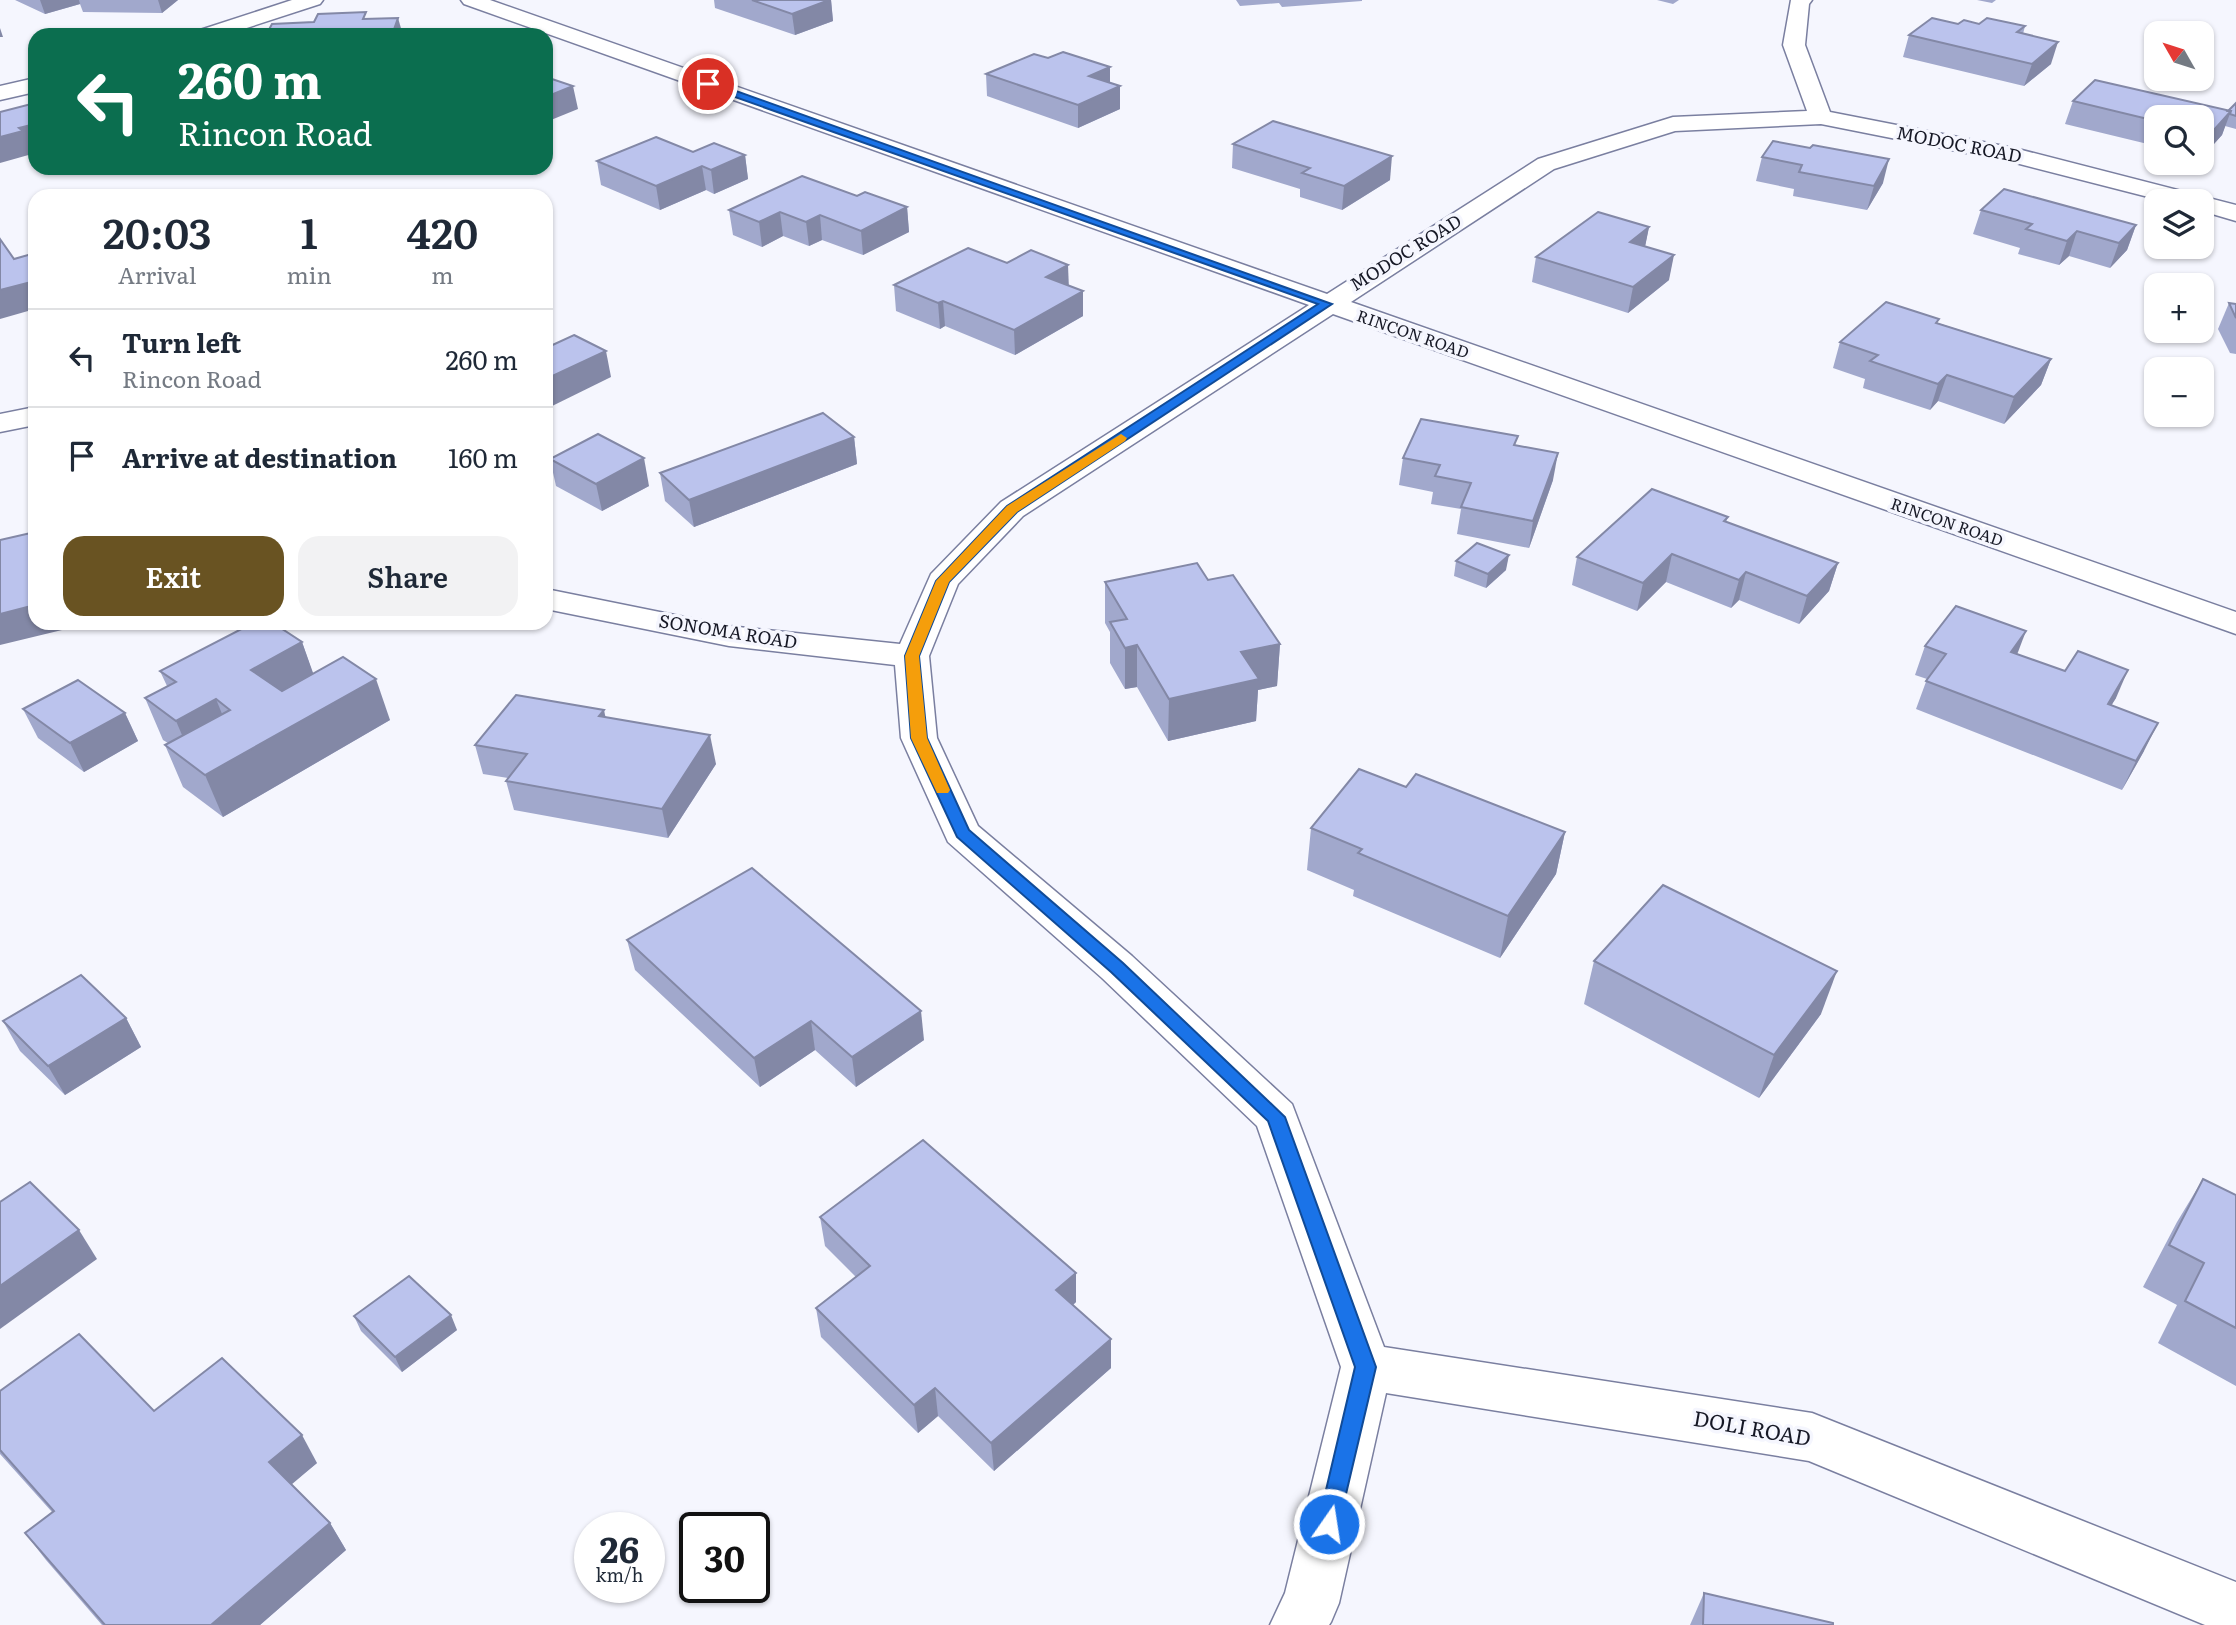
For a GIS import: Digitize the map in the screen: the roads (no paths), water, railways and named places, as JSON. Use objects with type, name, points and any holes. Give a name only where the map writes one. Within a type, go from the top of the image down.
[{"type":"street","points":[[226,28],[313,0]]},
{"type":"street","name":"RINCON ROAD","points":[[471,0],[550,28]]},
{"type":"street","points":[[1802,0],[1798,3],[1794,45],[1821,117]]},
{"type":"street","name":"RINCON ROAD","points":[[553,29],[2236,624]]},
{"type":"street","points":[[0,93],[28,87]]},
{"type":"street","name":"MODOC ROAD","points":[[1366,1367],[1276,1117],[1117,967],[962,833],[919,738],[912,656],[943,581],[1012,509],[1546,164],[1672,124],[1821,117],[2014,155],[2146,189]]},
{"type":"street","points":[[2214,207],[2236,213]]},
{"type":"street","points":[[0,423],[28,417]]},
{"type":"street","name":"SONOMA ROAD","points":[[553,601],[729,636],[912,656]]},
{"type":"street","points":[[1298,1625],[1311,1603],[1366,1367]]},
{"type":"street","name":"DOLI ROAD","points":[[1366,1367],[1812,1437],[2236,1610]]}]
